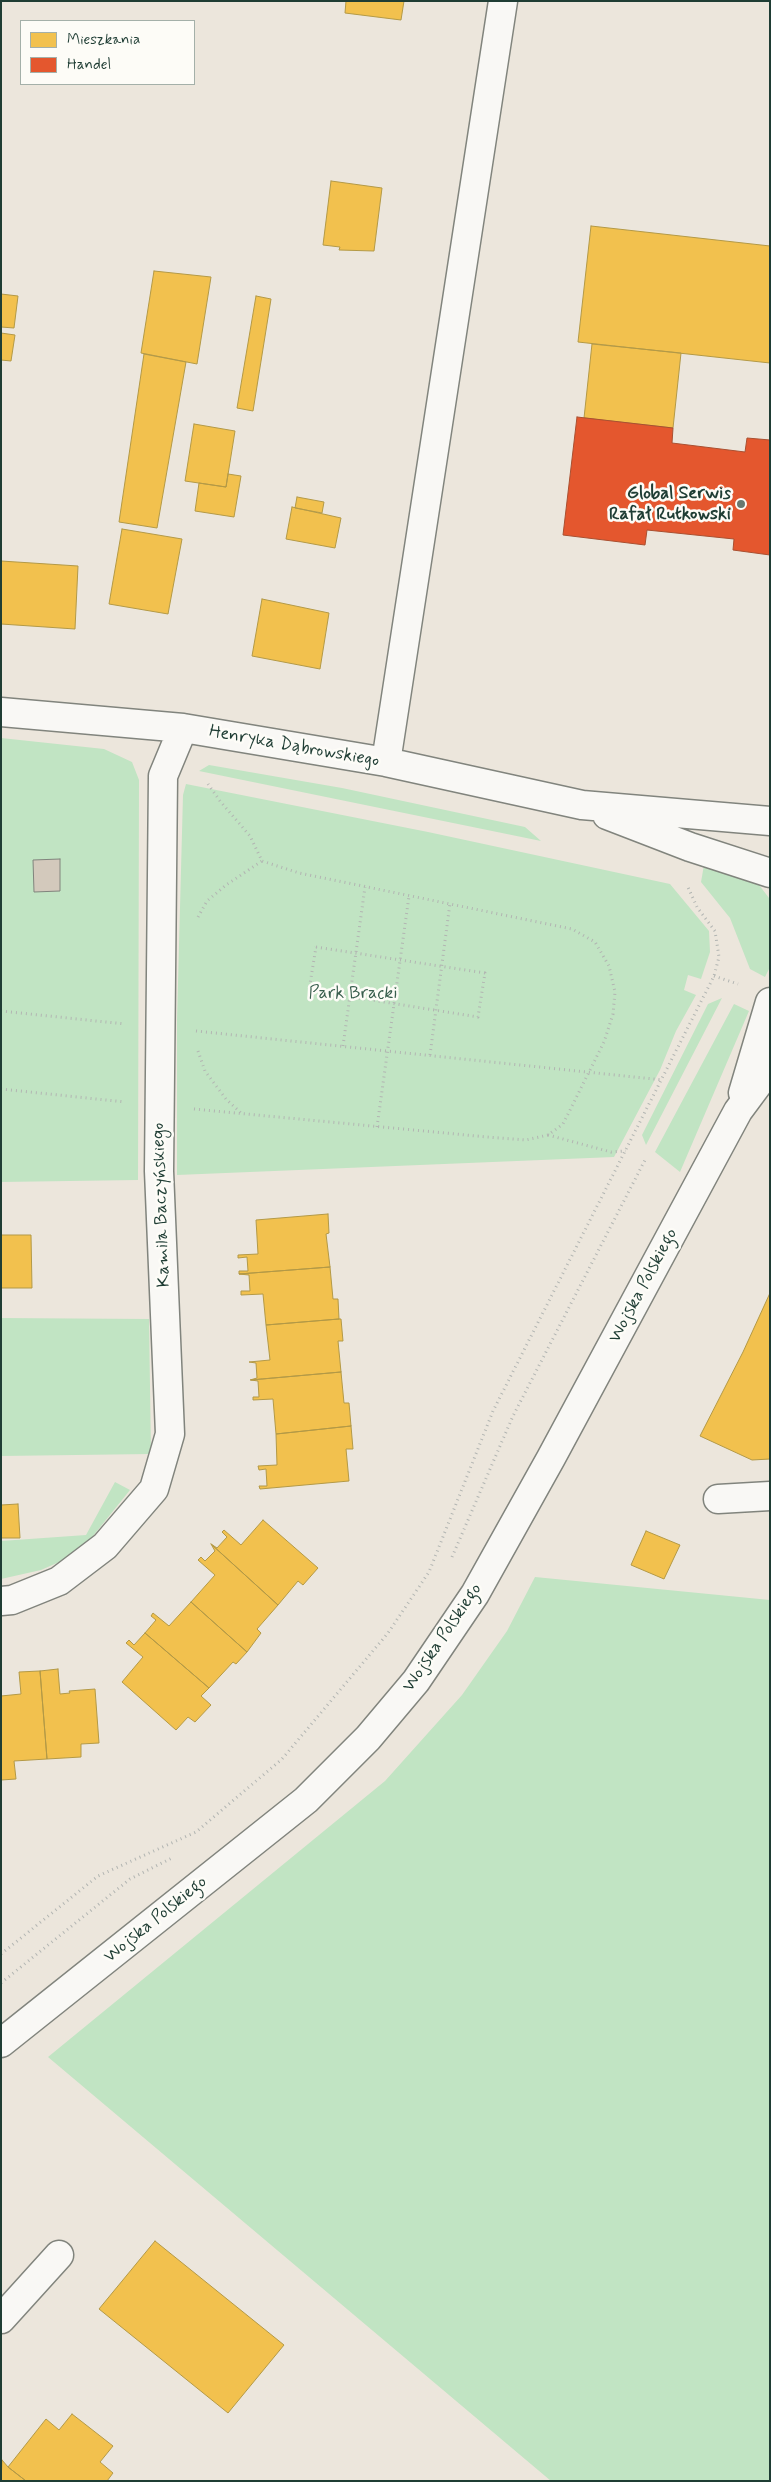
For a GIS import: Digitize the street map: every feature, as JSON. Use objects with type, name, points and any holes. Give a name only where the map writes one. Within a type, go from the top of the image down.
[{"type":"street","points":[[386,762],[503,1]]},
{"type":"street","name":"Henryka Dąbrowskiego","points":[[1,712],[183,728],[386,762],[582,805]]},
{"type":"street","name":"Kamila Baczyńskiego","points":[[1,1601],[12,1600],[59,1581],[105,1546],[154,1489],[170,1434],[159,1171],[163,776],[183,728]]},
{"type":"street","points":[[582,805],[770,821]]},
{"type":"street","points":[[582,805],[690,847],[770,873]]},
{"type":"street","points":[[738,1111],[770,1002]]},
{"type":"street","points":[[738,1111],[770,1068]]},
{"type":"street","name":"Wojska Polskiego","points":[[1,2043],[306,1800],[368,1738],[416,1681],[476,1594],[552,1458],[738,1111]]},
{"type":"street","points":[[718,1499],[770,1496]]},
{"type":"street","points":[[1,2319],[59,2255]]},
{"type":"path","points":[[184,1108],[526,1140],[548,1135],[563,1124],[607,1032],[613,1014],[615,992],[609,966],[595,942],[572,929],[299,873],[262,861],[250,836],[220,802],[208,784]]},
{"type":"path","points":[[196,920],[207,901],[226,885],[262,861]]},
{"type":"path","points":[[1,1954],[98,1876],[196,1832],[282,1759],[388,1633],[429,1572],[493,1411],[627,1151],[714,976],[719,957],[715,931],[697,907],[683,877]]},
{"type":"path","points":[[343,1046],[365,887]]},
{"type":"path","points":[[377,1127],[409,896]]},
{"type":"path","points":[[430,1055],[450,903]]},
{"type":"path","points":[[316,947],[485,973],[478,1017],[309,990],[316,947]]},
{"type":"path","points":[[714,976],[738,984]]},
{"type":"path","points":[[1,1011],[128,1024]]},
{"type":"path","points":[[187,1030],[663,1080]]},
{"type":"path","points":[[196,1048],[205,1071],[226,1099],[242,1114]]},
{"type":"path","points":[[1,1089],[126,1102]]},
{"type":"path","points":[[548,1135],[611,1152],[627,1151]]},
{"type":"path","points":[[451,1559],[513,1416],[645,1160]]},
{"type":"path","points":[[1,1983],[130,1879],[174,1857]]},
{"type":"green space","points":[[1,738],[104,749],[132,762],[139,780],[138,1180],[1,1182]]},
{"type":"green space","points":[[209,765],[342,788],[525,827],[541,841],[199,771]]},
{"type":"green space","name":"Park Bracki","points":[[186,784],[428,832],[670,884],[709,931],[710,952],[701,979],[688,975],[684,990],[696,995],[676,1031],[660,1070],[614,1157],[177,1175],[177,1020],[183,795]]},
{"type":"green space","points":[[704,865],[756,881],[769,898],[770,967],[765,977],[750,969],[730,918],[701,882]]},
{"type":"green space","points":[[722,998],[646,1145],[642,1135],[708,1004]]},
{"type":"green space","points":[[734,1004],[749,1011],[680,1172],[655,1152]]},
{"type":"green space","points":[[1,1318],[149,1319],[151,1454],[1,1456]]},
{"type":"green space","points":[[115,1482],[130,1490],[89,1541],[66,1559],[41,1570],[1,1579],[1,1541],[86,1535]]},
{"type":"green space","points":[[535,1577],[770,1600],[770,2481],[551,2481],[48,2057],[385,1781],[462,1695],[507,1631]]},
{"type":"building: Mieszkania","points":[[346,1],[404,1],[401,20],[345,13]]},
{"type":"building: Mieszkania","points":[[331,181],[382,188],[374,251],[339,250],[340,247],[323,245]]},
{"type":"building: Mieszkania","points":[[591,226],[770,246],[770,363],[578,342]]},
{"type":"building: Mieszkania","points":[[154,271],[211,277],[197,364],[141,353]]},
{"type":"building: Mieszkania","points":[[1,294],[18,296],[14,328],[1,327]]},
{"type":"building: Mieszkania","points":[[256,296],[271,299],[253,411],[237,408]]},
{"type":"building: Mieszkania","points":[[1,333],[15,335],[11,361],[1,360]]},
{"type":"building: Mieszkania","points":[[592,344],[681,353],[673,428],[584,418]]},
{"type":"building: Mieszkania","points":[[144,354],[186,362],[157,528],[119,522]]},
{"type":"building: Mieszkania","points":[[194,424],[235,431],[226,487],[185,481]]},
{"type":"building: Mieszkania","points":[[228,474],[241,476],[234,517],[195,511],[199,483],[226,487]]},
{"type":"building: Mieszkania","points":[[297,497],[324,502],[322,513],[295,508]]},
{"type":"building: Mieszkania","points":[[292,507],[341,518],[335,548],[286,539]]},
{"type":"building: Mieszkania","points":[[122,529],[182,539],[168,614],[109,604]]},
{"type":"building: Mieszkania","points":[[1,561],[78,566],[75,629],[1,624]]},
{"type":"building: Mieszkania","points":[[262,599],[329,613],[320,669],[252,656]]},
{"type":"building: Mieszkania","points":[[328,1214],[329,1233],[326,1234],[330,1267],[239,1274],[239,1271],[248,1271],[247,1257],[238,1258],[238,1255],[258,1254],[256,1220]]},
{"type":"building: Mieszkania","points":[[1,1235],[31,1235],[32,1288],[1,1288]]},
{"type":"building: Mieszkania","points":[[330,1267],[333,1299],[338,1299],[339,1319],[266,1325],[263,1294],[241,1295],[241,1291],[250,1291],[249,1275],[239,1274]]},
{"type":"building: Mieszkania","points":[[770,1293],[770,1459],[752,1460],[700,1436],[743,1352]]},
{"type":"building: Mieszkania","points":[[341,1319],[343,1341],[338,1341],[341,1372],[250,1380],[257,1378],[256,1363],[249,1362],[270,1360],[266,1325]]},
{"type":"building: Mieszkania","points":[[341,1372],[344,1403],[349,1403],[351,1426],[276,1434],[273,1399],[253,1400],[253,1397],[259,1397],[258,1381],[251,1380]]},
{"type":"building: Mieszkania","points":[[351,1426],[353,1449],[346,1449],[349,1481],[260,1489],[259,1486],[267,1486],[266,1469],[259,1470],[258,1466],[277,1465],[276,1434]]},
{"type":"building: Mieszkania","points":[[18,1504],[20,1538],[1,1538],[1,1505]]},
{"type":"building: Mieszkania","points":[[263,1520],[318,1568],[303,1585],[298,1581],[278,1605],[211,1544],[217,1548],[227,1537],[222,1532],[224,1530],[241,1545]]},
{"type":"building: Mieszkania","points":[[646,1531],[680,1545],[664,1579],[631,1565]]},
{"type":"building: Mieszkania","points":[[211,1544],[278,1605],[257,1629],[261,1633],[247,1652],[191,1602],[215,1575],[198,1560],[201,1557],[205,1561],[215,1551]]},
{"type":"building: Mieszkania","points":[[191,1602],[247,1652],[236,1664],[233,1662],[209,1688],[145,1633],[156,1620],[151,1616],[153,1613],[169,1626]]},
{"type":"building: Mieszkania","points":[[145,1633],[209,1688],[201,1696],[211,1705],[195,1722],[188,1717],[176,1730],[122,1682],[143,1657],[126,1643],[129,1640],[134,1645]]},
{"type":"building: Mieszkania","points":[[58,1669],[60,1694],[70,1693],[69,1691],[95,1689],[99,1743],[81,1744],[81,1757],[47,1759],[40,1671]]},
{"type":"building: Mieszkania","points":[[40,1671],[47,1759],[14,1761],[16,1779],[1,1780],[1,1696],[21,1694],[19,1672]]},
{"type":"building: Mieszkania","points":[[155,2241],[284,2345],[228,2413],[99,2309]]},
{"type":"building: Mieszkania","points":[[72,2414],[113,2446],[100,2462],[113,2473],[107,2481],[26,2481],[8,2467],[46,2419],[59,2430]]},
{"type":"building: Mieszkania","points":[[2,2460],[8,2467],[26,2481],[1,2481]]},
{"type":"building: Handel","points":[[577,417],[673,428],[672,443],[745,452],[747,438],[770,440],[770,555],[733,550],[734,539],[647,530],[645,545],[563,535]]},
{"type":"building: Inne","points":[[60,859],[60,891],[34,892],[33,860]]},
{"type":"place","name":"Global Serwis Rafał Rutkowski","points":[[741,504]]}]
